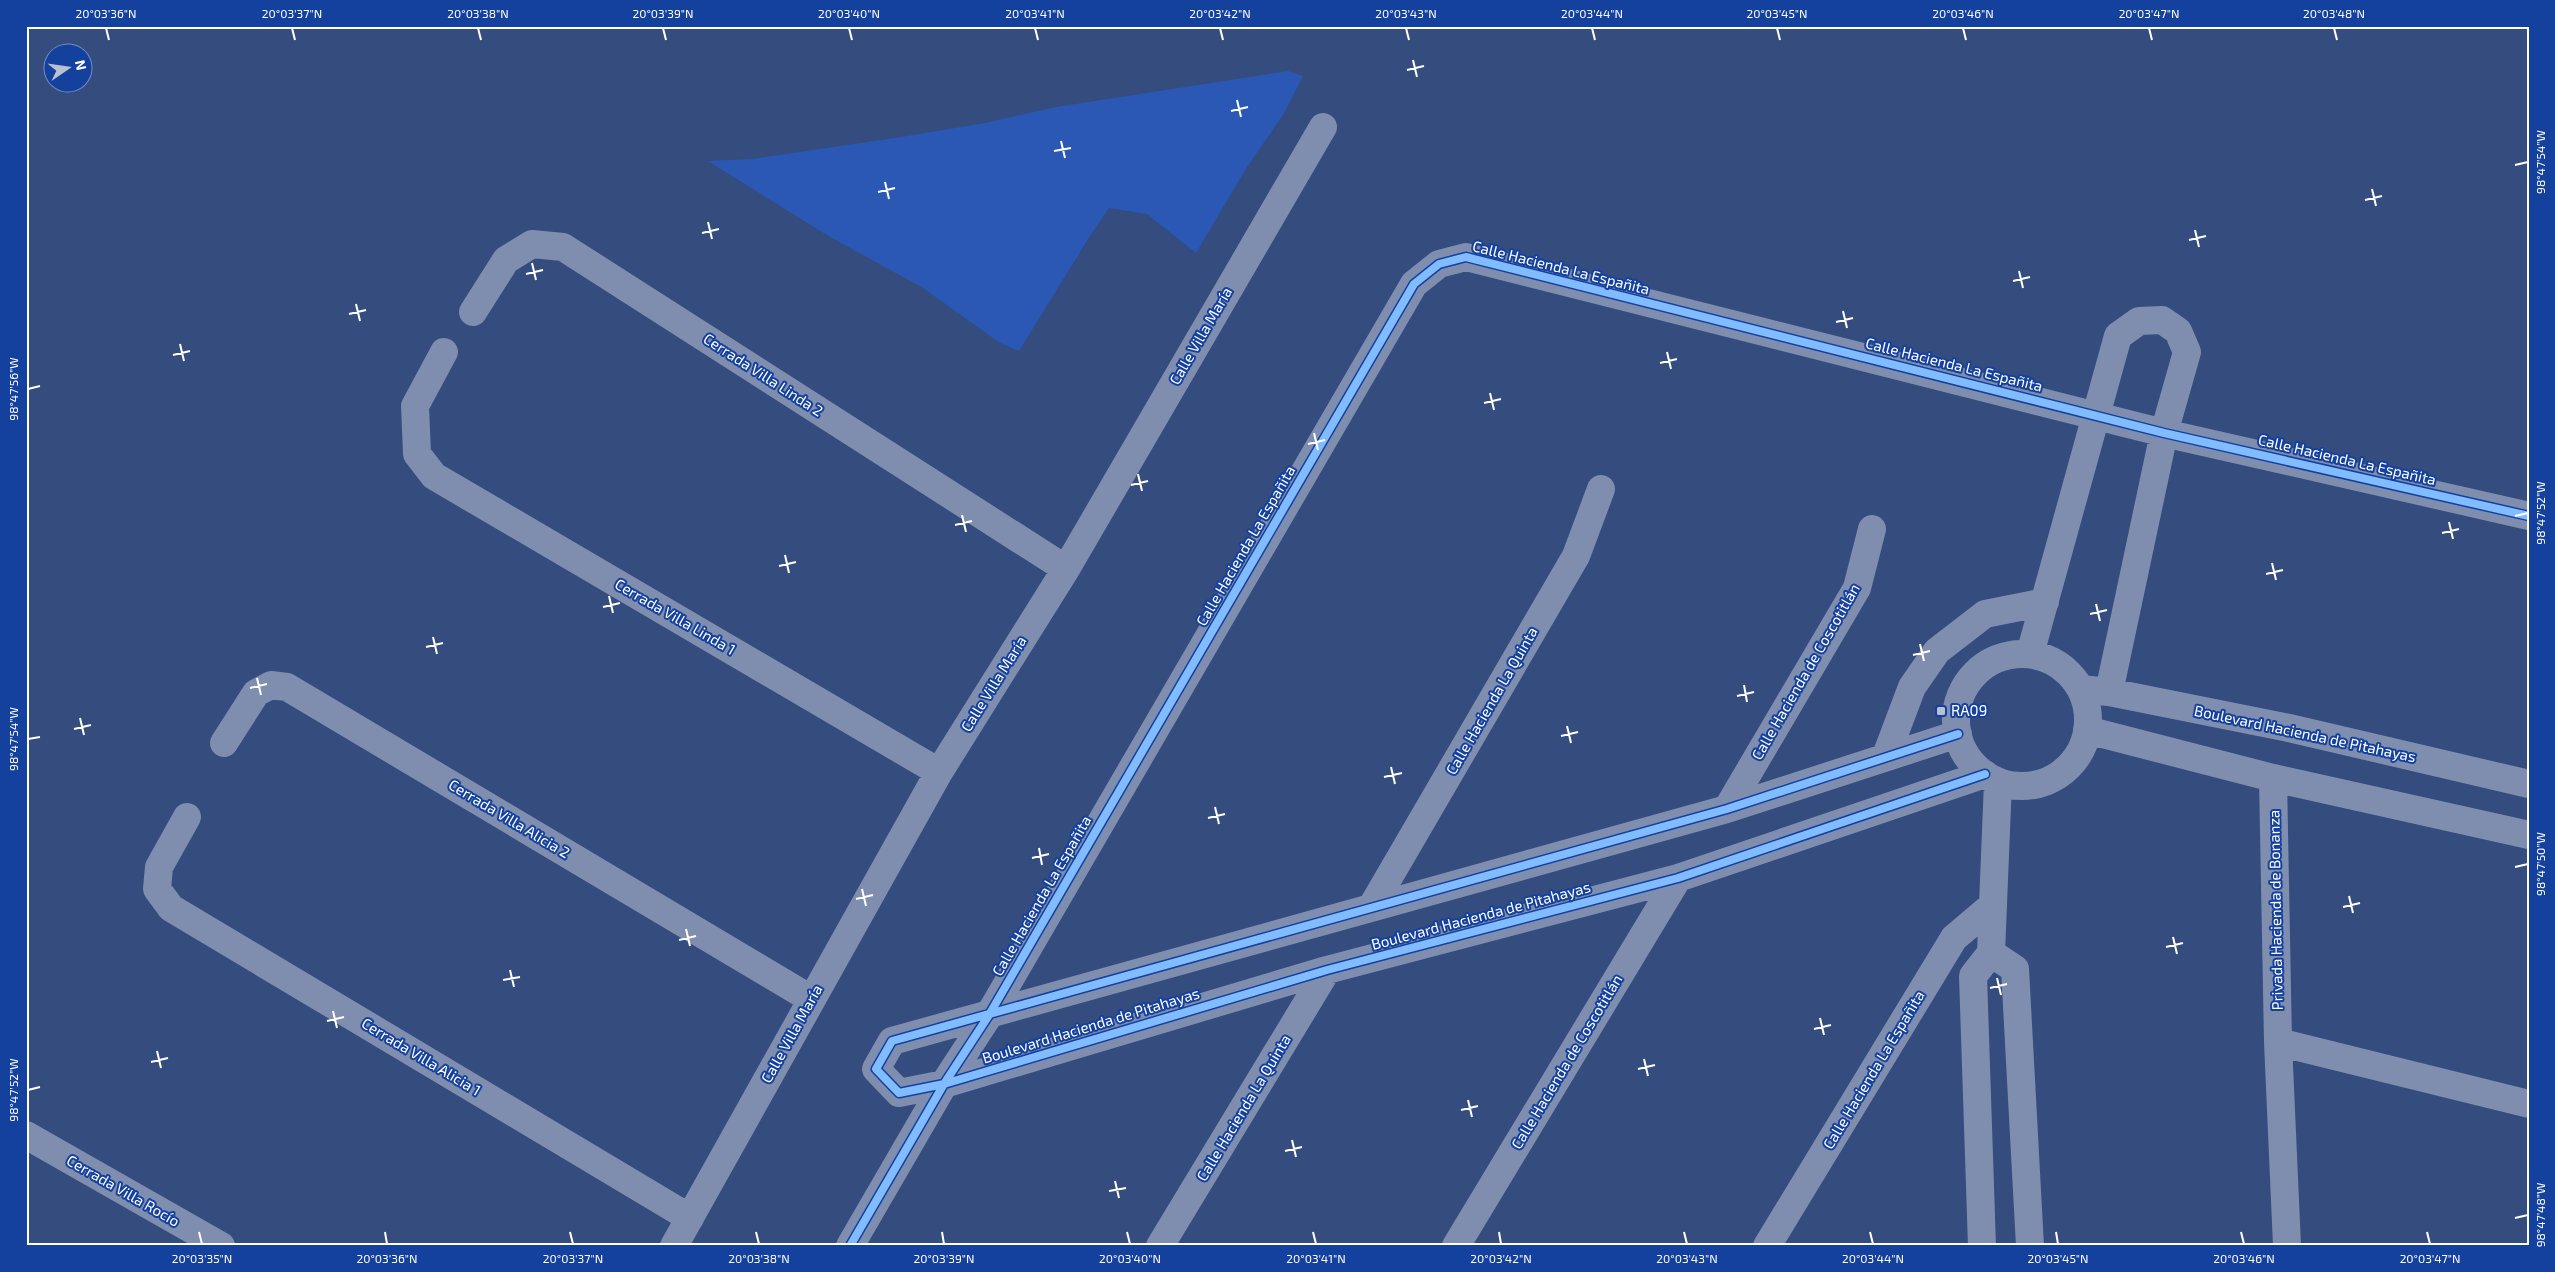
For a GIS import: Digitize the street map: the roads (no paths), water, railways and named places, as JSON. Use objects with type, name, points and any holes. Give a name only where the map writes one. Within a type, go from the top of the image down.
[{"type":"street","name":"Calle Villa María","points":[[674,1246],[939,772],[1066,569],[1323,127]]},
{"type":"street","name":"Cerrada Villa Linda 2","points":[[473,312],[506,260],[532,244],[563,247],[1066,569]]},
{"type":"street","name":"Calle Hacienda La Españita","points":[[850,1246],[944,1084],[989,1015],[1414,284],[1439,264],[1466,257],[2164,433],[2529,516]]},
{"type":"street","points":[[2030,654],[2118,336],[2139,321],[2162,320],[2178,332],[2187,352],[2164,433],[2109,692]]},
{"type":"street","name":"Cerrada Villa Linda 1","points":[[444,352],[414,406],[418,454],[434,476],[939,772]]},
{"type":"street","name":"Calle Hacienda La Quinta","points":[[1371,908],[1576,556],[1600,489]]},
{"type":"street","name":"Calle Hacienda de Coscotitlán","points":[[1727,809],[1857,588],[1872,529]]},
{"type":"street","points":[[1886,756],[1912,687],[1937,651],[1985,614],[2045,602]]},
{"type":"street","points":[[2030,654],[2046,658],[2060,666],[2081,689],[2087,709],[2087,730],[2082,749],[2071,766],[2055,777],[2037,785],[2017,786],[1991,778],[1967,757],[1958,734],[1956,713],[1962,693],[1973,675],[1990,662],[2009,655],[2030,654]]},
{"type":"street","name":"Cerrada Villa Alicia 2","points":[[224,744],[256,693],[271,685],[287,687],[811,999]]},
{"type":"street","name":"Boulevard Hacienda de Pitahayas","points":[[2081,689],[2109,692],[2289,728],[2529,784]]},
{"type":"street","points":[[2087,730],[2273,778],[2529,835]]},
{"type":"street","name":"Boulevard Hacienda de Pitahayas","points":[[1958,734],[1727,809],[892,1042],[876,1068],[899,1094],[944,1084],[1327,970],[1678,878],[1991,778]]},
{"type":"street","points":[[1982,1246],[1973,976],[1991,953],[1993,905],[1991,778]]},
{"type":"street","name":"Privada Hacienda de Bonanza","points":[[2273,778],[2278,1042],[2287,1246]]},
{"type":"street","name":"Cerrada Villa Alicia 1","points":[[186,817],[159,867],[157,889],[171,908],[690,1218]]},
{"type":"street","name":"Calle Hacienda de Coscotitlán","points":[[1456,1246],[1678,878]]},
{"type":"street","name":"Calle Hacienda La Españita","points":[[1767,1246],[1954,938],[1993,905]]},
{"type":"street","points":[[1991,953],[2015,969],[2030,1246]]},
{"type":"street","name":"Calle Hacienda La Quinta","points":[[1160,1246],[1327,970]]},
{"type":"street","points":[[2278,1042],[2529,1104]]},
{"type":"street","name":"Cerrada Villa Rocío","points":[[26,1135],[221,1246]]},
{"type":"place","name":"RA09","points":[[1941,711]]}]
